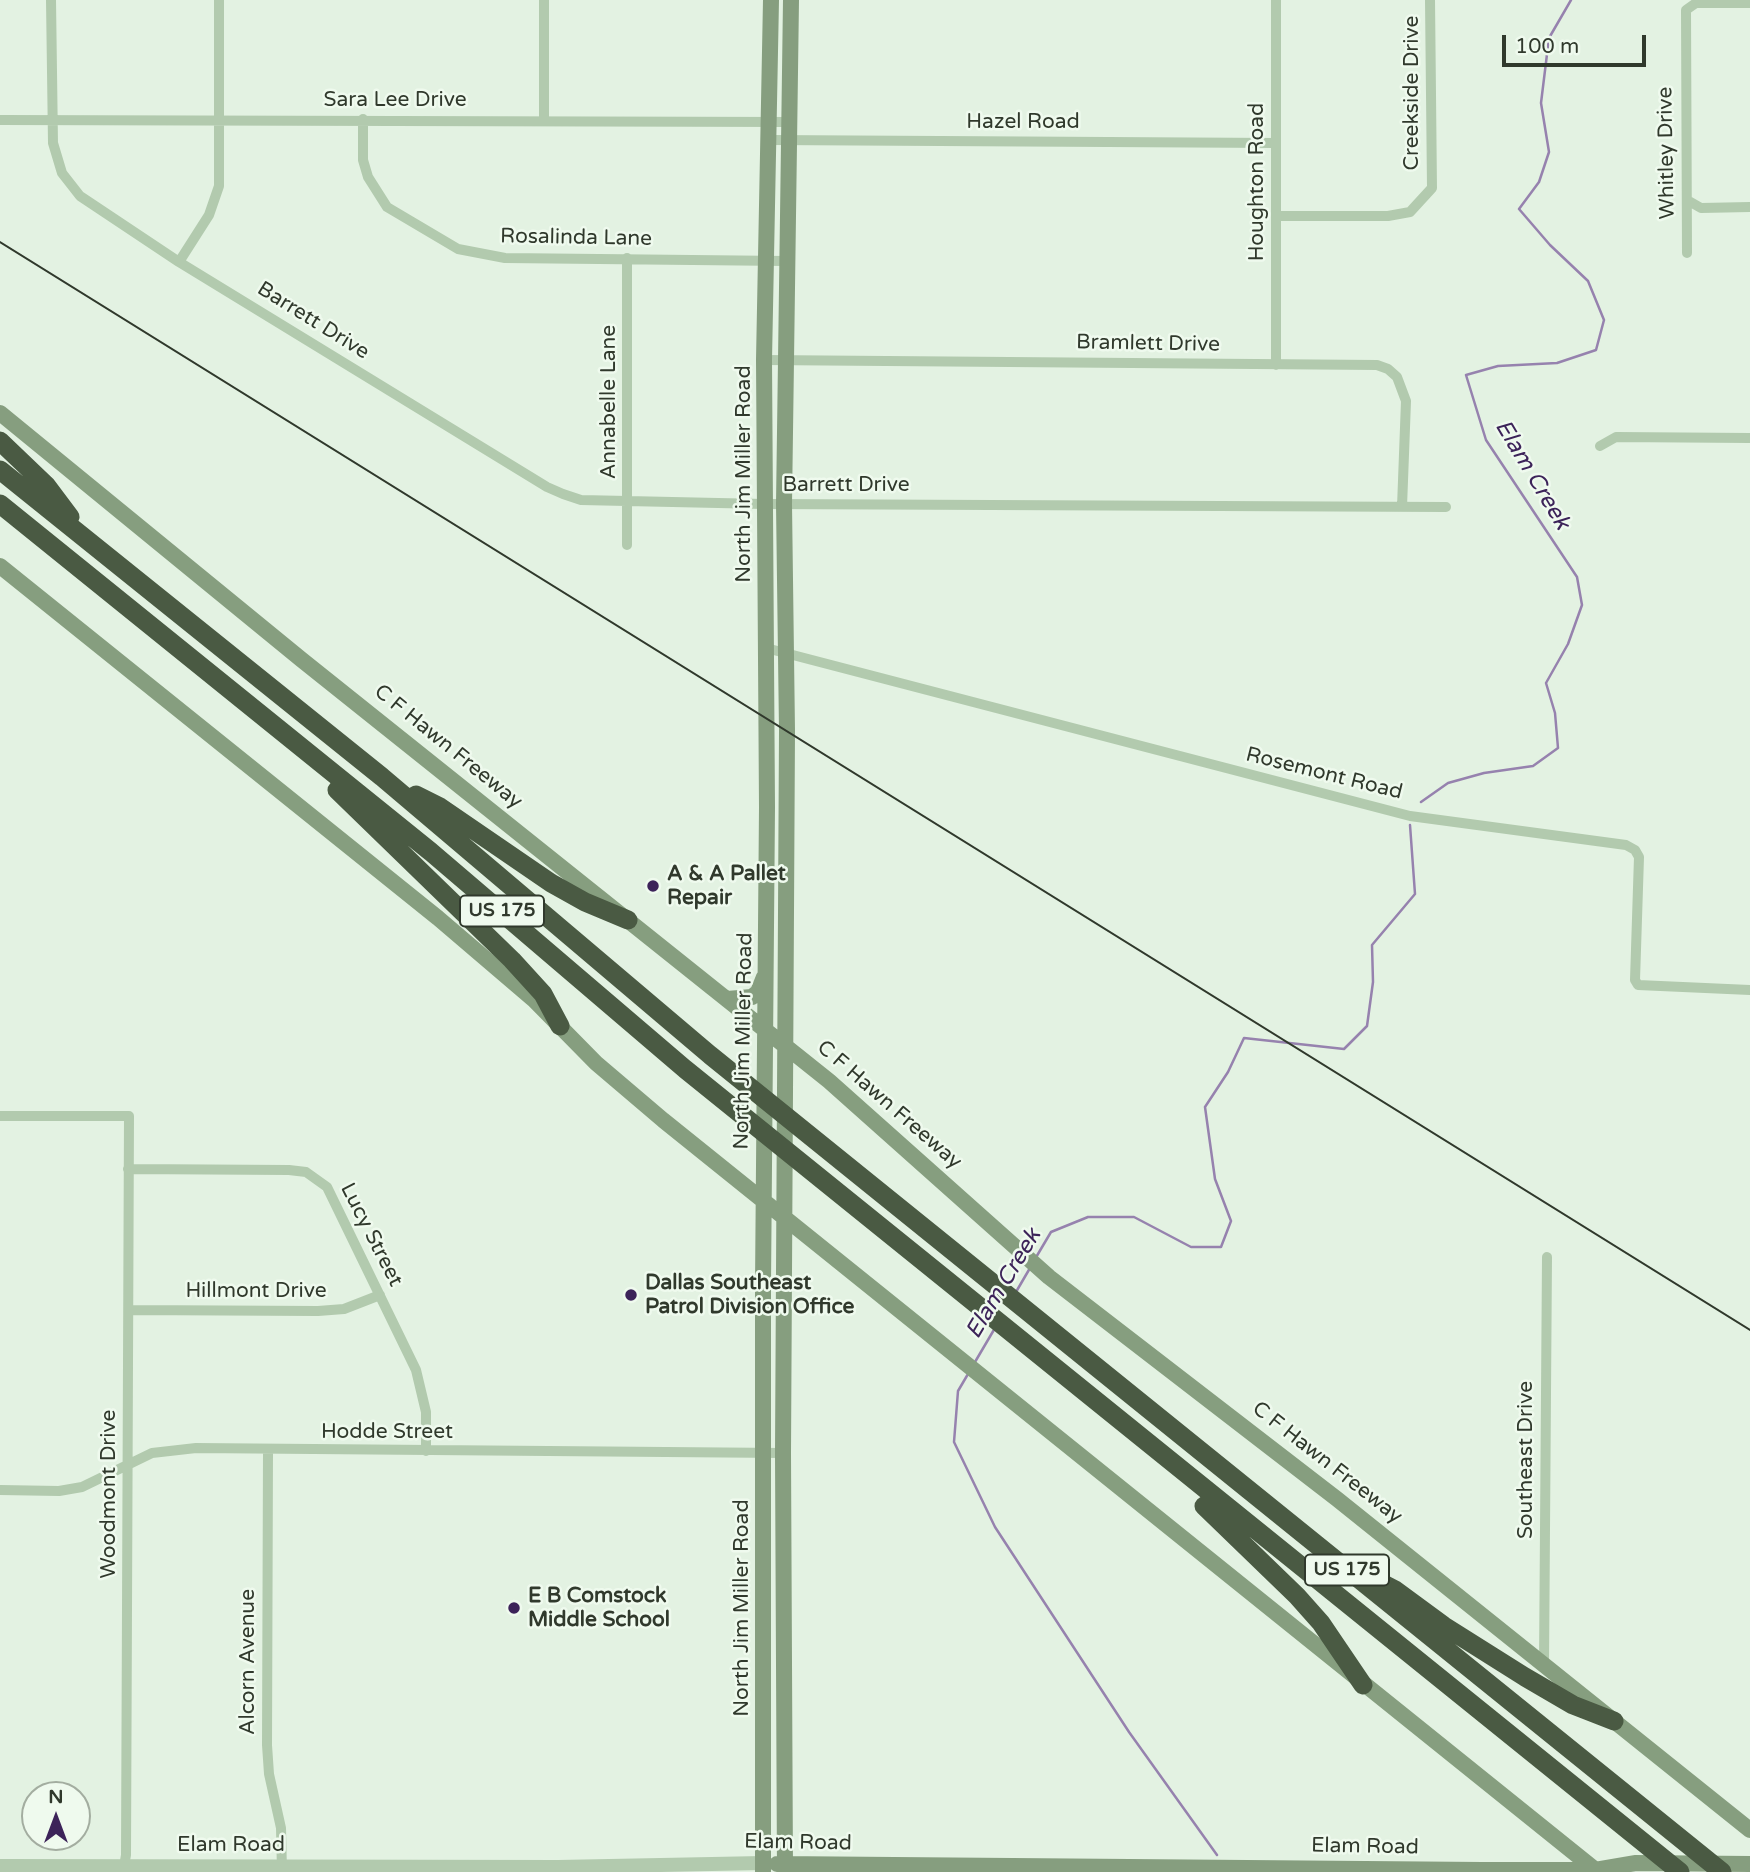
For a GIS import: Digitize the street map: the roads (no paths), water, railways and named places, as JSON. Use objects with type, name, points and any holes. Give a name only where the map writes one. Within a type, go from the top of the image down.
[{"type":"highway","points":[[0,441],[46,485],[85,539]]},
{"type":"highway","name":"US 175","points":[[0,470],[382,777],[710,1055],[1722,1872]]},
{"type":"highway","name":"US 175","points":[[0,504],[556,956],[685,1069],[1158,1454],[1680,1872]]},
{"type":"highway","points":[[314,758],[333,786],[520,968],[543,994],[560,1026]]},
{"type":"highway","points":[[382,777],[440,807],[551,883],[585,902],[628,920]]},
{"type":"highway","points":[[1158,1454],[1193,1496],[1297,1595],[1337,1645],[1363,1685]]},
{"type":"highway","points":[[1335,1560],[1395,1590],[1444,1626],[1573,1705],[1614,1721]]},
{"type":"main road","name":"North Jim Miller Road","points":[[763,1868],[763,1198],[767,964],[764,360],[765,260],[771,140],[771,0]]},
{"type":"main road","name":"North Jim Miller Road","points":[[785,1868],[784,504],[791,0]]},
{"type":"main road","name":"C F Hawn Freeway","points":[[0,412],[785,1045],[862,1109],[1013,1248],[1337,1499],[1750,1830]]},
{"type":"main road","points":[[0,566],[438,918],[560,1026],[596,1063],[784,1217],[1363,1685],[1599,1871]]},
{"type":"main road","points":[[727,999],[744,999],[758,992],[767,964]]},
{"type":"main road","points":[[763,1285],[784,1283]]},
{"type":"main road","points":[[763,1362],[783,1363]]},
{"type":"main road","points":[[764,1593],[784,1593]]},
{"type":"main road","points":[[763,1680],[784,1680]]},
{"type":"main road","name":"Elam Road","points":[[763,1868],[1599,1871],[1636,1863],[1750,1864]]},
{"type":"street","name":"Barrett Drive","points":[[51,0],[52,119],[56,159],[70,186],[80,196],[179,262],[547,487],[581,500],[764,504],[1446,507]]},
{"type":"street","points":[[179,262],[216,200],[219,0]]},
{"type":"street","points":[[544,0],[544,120]]},
{"type":"street","name":"Houghton Road","points":[[1276,0],[1276,365]]},
{"type":"street","name":"Creekside Drive","points":[[1276,216],[1388,216],[1410,212],[1432,188],[1430,0]]},
{"type":"street","name":"Whitley Drive","points":[[1687,253],[1686,10],[1696,3],[1750,3]]},
{"type":"street","name":"Rosalinda Lane","points":[[363,119],[363,160],[376,191],[387,207],[436,239],[458,249],[505,258],[786,261]]},
{"type":"street","name":"Sara Lee Drive","points":[[0,120],[790,122]]},
{"type":"street","name":"Hazel Road","points":[[771,140],[1276,143]]},
{"type":"street","points":[[1687,200],[1701,208],[1750,207]]},
{"type":"street","name":"Annabelle Lane","points":[[627,258],[627,545]]},
{"type":"street","name":"Bramlett Drive","points":[[764,360],[1377,365],[1388,369],[1397,377],[1406,401],[1402,507]]},
{"type":"street","points":[[1600,446],[1616,437],[1750,438]]},
{"type":"street","name":"Rosemont Road","points":[[766,648],[1410,816],[1626,845],[1635,850],[1639,858],[1635,979],[1638,985],[1750,990]]},
{"type":"street","name":"Woodmont Drive","points":[[0,1116],[128,1116],[124,1869]]},
{"type":"street","name":"Lucy Street","points":[[128,1169],[306,1172],[327,1187],[416,1370],[423,1394],[426,1451]]},
{"type":"street","name":"Southeast Drive","points":[[1544,1665],[1547,1256]]},
{"type":"street","name":"Hillmont Drive","points":[[129,1310],[318,1311],[344,1309],[380,1295]]},
{"type":"street","name":"Hodde Street","points":[[0,1490],[59,1491],[82,1487],[128,1462],[152,1453],[180,1449],[783,1452]]},
{"type":"street","name":"Alcorn Avenue","points":[[268,1451],[267,1745],[269,1774],[281,1828],[282,1869]]},
{"type":"street","name":"Elam Road","points":[[0,1866],[124,1869],[763,1868]]},
{"type":"waterway","name":"Elam Creek","points":[[1421,802],[1448,783],[1484,773],[1533,766],[1558,748],[1555,713],[1546,683],[1568,644],[1582,605],[1577,577],[1486,440],[1466,375],[1498,366],[1557,363],[1596,350],[1604,320],[1588,281],[1550,245],[1519,209],[1539,182],[1549,152],[1541,103],[1549,38],[1571,0]]},
{"type":"waterway","name":"Elam Creek","points":[[1035,1259],[1051,1232],[1088,1217],[1134,1217],[1191,1247],[1221,1247],[1231,1221],[1215,1179],[1205,1107],[1228,1072],[1244,1038],[1344,1049],[1367,1026],[1373,982],[1372,945],[1415,894],[1410,825]]},
{"type":"waterway","name":"Elam Creek","points":[[1016,1292],[1030,1268]]},
{"type":"waterway","name":"Elam Creek","points":[[975,1362],[995,1328]]},
{"type":"waterway","name":"Elam Creek","points":[[968,1374],[958,1391],[954,1442],[995,1527],[1129,1732],[1217,1855]]},
{"type":"tram line","points":[[0,242],[1750,1330]]},
{"type":"place","name":"A & A Pallet Repair","points":[[653,886]]},
{"type":"place","name":"Dallas Southeast Patrol Division Office","points":[[631,1295]]},
{"type":"place","name":"E B Comstock Middle School","points":[[514,1608]]}]
